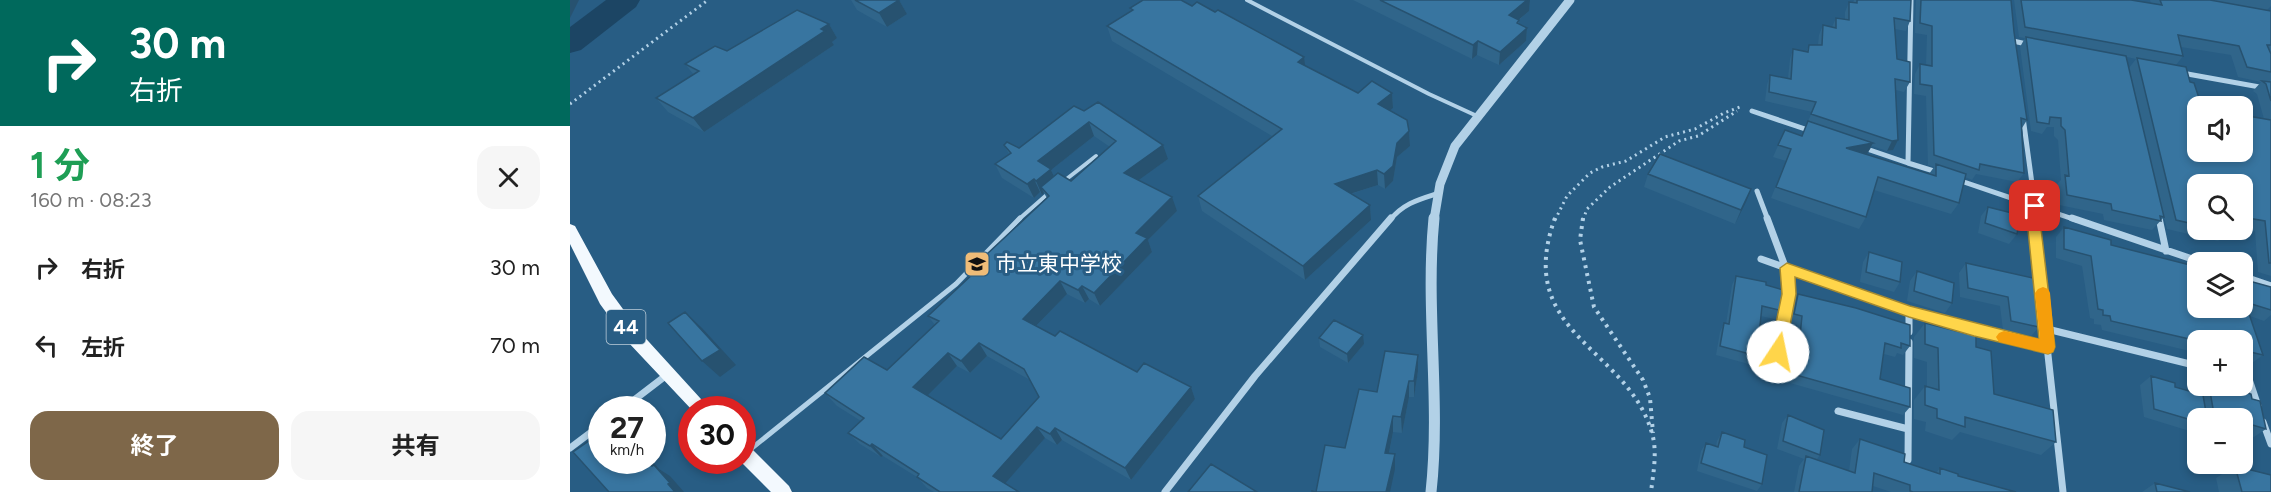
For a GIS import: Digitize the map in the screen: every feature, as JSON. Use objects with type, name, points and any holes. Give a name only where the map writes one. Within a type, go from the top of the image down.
[{"type":"main road","name":"44","points":[[570,230],[606,299],[633,336],[689,396]]},
{"type":"main road","points":[[756,464],[783,492]]},
{"type":"street","points":[[1431,492],[1435,465],[1432,256],[1436,194],[1444,168],[1455,146],[1570,0]]},
{"type":"street","points":[[1908,163],[1911,0]]},
{"type":"street","points":[[2012,31],[2015,53]]},
{"type":"street","points":[[2013,41],[2035,46]]},
{"type":"street","points":[[2180,73],[2271,89]]},
{"type":"street","points":[[1752,111],[1819,133]]},
{"type":"street","points":[[2023,112],[2035,206],[2033,220],[2047,329],[2063,492]]},
{"type":"street","points":[[1853,144],[1940,174]]},
{"type":"street","points":[[1950,177],[2187,258]]},
{"type":"street","points":[[1757,191],[1768,226],[1787,268],[1789,294],[1778,352]]},
{"type":"street","points":[[1165,492],[1255,376],[1398,210],[1410,202],[1436,194]]},
{"type":"street","points":[[2156,207],[2166,251]]},
{"type":"street","points":[[1761,259],[1909,311],[1974,330],[2048,347]]},
{"type":"street","points":[[2253,280],[2271,286]]},
{"type":"street","points":[[1908,460],[1909,311]]},
{"type":"street","points":[[2047,329],[2187,363]]},
{"type":"street","points":[[639,396],[668,374]]},
{"type":"street","points":[[2253,391],[2271,444]]},
{"type":"street","points":[[1839,411],[1908,429]]},
{"type":"street","points":[[570,448],[588,434]]},
{"type":"lane","points":[[1247,0],[1429,94],[1477,116]]},
{"type":"lane","points":[[1063,182],[1096,156]]},
{"type":"lane","points":[[756,442],[956,284],[1029,208],[1054,189]]},
{"type":"path","points":[[570,104],[708,0]]},
{"type":"path","points":[[1653,436],[1636,401],[1611,370],[1577,335],[1558,310],[1551,296],[1545,273],[1553,219],[1559,206],[1596,170],[1611,163],[1625,161],[1666,136],[1696,129],[1728,110],[1740,107],[1752,111]]},
{"type":"path","points":[[1651,492],[1653,436],[1650,398],[1643,380],[1594,307],[1580,240],[1581,224],[1587,209],[1597,197],[1678,141],[1698,136],[1735,111],[1752,111]]},
{"type":"building","points":[[855,0],[899,0],[879,13]]},
{"type":"building","points":[[1143,0],[1181,0],[1192,6],[1197,2],[1215,12],[1218,10],[1304,57],[1298,62],[1358,93],[1372,81],[1392,93],[1378,104],[1407,120],[1409,131],[1397,143],[1393,166],[1384,174],[1377,170],[1335,184],[1370,205],[1303,266],[1198,196],[1282,129],[1107,26],[1133,10],[1130,8]]},
{"type":"building","points":[[1380,0],[1527,0],[1509,15],[1519,20],[1517,23],[1527,28],[1500,52],[1478,41],[1473,45]]},
{"type":"building","points":[[1857,0],[1911,0],[1910,21],[1894,18],[1897,59],[1910,62],[1910,82],[1895,79],[1898,140],[1892,141],[1811,114],[1816,102],[1769,92],[1770,75],[1791,79],[1793,49],[1808,52],[1809,45],[1822,45],[1823,25],[1836,28],[1836,18],[1849,20],[1849,2],[1857,3]]},
{"type":"building","points":[[1921,0],[2011,0],[2027,120],[2021,118],[2024,173],[1980,164],[1979,170],[1934,155],[1932,86],[1920,84],[1920,64],[1932,66],[1932,26],[1920,23]]},
{"type":"building","points":[[2021,0],[2131,0],[2162,5],[2160,0],[2210,0],[2271,11],[2271,45],[2267,45],[2271,54],[2271,72],[2247,67],[2239,46],[2178,35],[2183,56],[2025,27]]},
{"type":"building","points":[[797,10],[829,24],[821,29],[825,31],[693,118],[656,98],[699,71],[685,64],[715,46],[727,51]]},
{"type":"building","points":[[2026,37],[2126,56],[2164,217],[2160,216],[2161,221],[2112,210],[2111,204],[2067,195],[2065,175],[2069,176],[2065,130],[2061,126],[2061,118],[2050,117],[2049,124],[2037,122]]},
{"type":"building","points":[[2137,58],[2186,67],[2190,82],[2194,83],[2198,96],[2187,96],[2187,162],[2253,162],[2253,117],[2271,120],[2271,263],[2269,263],[2265,221],[2253,219],[2253,174],[2187,174],[2187,222],[2176,220]]},
{"type":"building","points":[[2262,81],[2271,82],[2271,101],[2266,84]]},
{"type":"building","points":[[1098,102],[1163,145],[1124,173],[1172,197],[1136,233],[1147,238],[1094,293],[1082,286],[1078,290],[1060,281],[1023,319],[1055,336],[1060,331],[1137,372],[1144,363],[1191,387],[1125,468],[1055,428],[1050,434],[1037,427],[993,476],[1019,492],[940,492],[917,477],[919,474],[872,444],[870,446],[848,433],[864,418],[825,393],[864,357],[887,370],[939,321],[928,316],[976,271],[971,269],[1049,196],[1041,187],[1058,173],[1071,181],[1116,141],[1089,122],[1038,161],[1051,169],[1036,181],[1034,179],[1027,184],[995,164],[1011,153],[1004,145],[1007,142],[1019,148],[1074,106],[1084,111]],"holes":[[[979,343],[1024,369],[1039,397],[1001,439],[913,387],[948,353],[961,361]]]},
{"type":"building","points":[[1808,121],[1873,143],[1846,148],[1936,176],[1936,164],[1966,174],[1959,203],[1878,177],[1866,217],[1776,187],[1791,149],[1778,145],[1785,130],[1802,136]]},
{"type":"building","points":[[1660,154],[1751,189],[1741,210],[1648,174]]},
{"type":"building","points":[[1988,207],[2020,215],[2017,234],[1985,223]]},
{"type":"building","points":[[2064,227],[2111,240],[2111,245],[2187,264],[2187,318],[2250,318],[2263,355],[2253,353],[2253,330],[2187,330],[2187,338],[2111,321],[2110,316],[2103,315],[2103,310],[2098,309],[2091,256],[2064,249]]},
{"type":"building","points":[[1869,252],[1902,262],[1900,282],[1866,272]]},
{"type":"building","points":[[1966,263],[2033,278],[2039,327],[2011,321],[2008,297],[1968,288]]},
{"type":"building","points":[[1917,271],[1954,283],[1952,303],[1914,291]]},
{"type":"building","points":[[1736,276],[1766,282],[1766,285],[1787,291],[1783,311],[1762,306],[1757,356],[1720,346],[1724,323],[1729,324]]},
{"type":"building","points":[[2253,282],[2271,287],[2271,310],[2253,304]]},
{"type":"building","points":[[1798,294],[1856,308],[1910,325],[1910,346],[1901,343],[1901,348],[1885,343],[1880,379],[1910,388],[1910,407],[1796,375],[1802,316],[1794,314]]},
{"type":"building","points":[[685,312],[720,350],[702,361],[668,323]]},
{"type":"building","points":[[1334,320],[1363,335],[1347,354],[1319,338]]},
{"type":"building","points":[[1925,323],[1976,336],[1976,347],[1991,351],[1994,394],[2053,410],[2056,442],[1965,417],[1965,427],[1937,418],[1937,409],[1925,405],[1925,386],[1939,390],[1938,348],[1925,344]]},
{"type":"building","points":[[1385,351],[1418,355],[1414,381],[1409,381],[1401,417],[1393,416],[1385,453],[1395,454],[1386,492],[1316,492],[1325,445],[1345,448],[1359,389],[1377,392]]},
{"type":"building","points":[[2151,376],[2175,383],[2175,387],[2187,390],[2187,396],[2203,396],[2205,408],[2187,408],[2187,419],[2154,409]]},
{"type":"building","points":[[2211,396],[2251,396],[2252,399],[2260,401],[2266,429],[2253,425],[2253,408],[2213,408]]},
{"type":"building","points":[[1788,415],[1824,430],[1820,455],[1783,441]]},
{"type":"building","points":[[1722,432],[1745,440],[1744,447],[1767,455],[1762,484],[1701,463],[1706,443],[1718,447]]},
{"type":"building","points":[[1860,439],[1905,454],[1904,462],[1940,474],[1940,468],[1958,474],[1958,476],[2016,492],[1913,492],[1910,491],[1910,485],[1874,473],[1872,492],[1799,492],[1806,456],[1855,473]]},
{"type":"building","points":[[588,442],[588,469],[573,452]]},
{"type":"building","points":[[1211,464],[1257,492],[1188,492]]},
{"type":"building","points":[[2253,470],[2271,475],[2271,492],[2242,492],[2237,474],[2253,474]]},
{"type":"building","points":[[593,474],[662,474],[675,492],[609,492]]},
{"type":"building","points":[[2155,483],[2190,492],[2157,492]]},
{"type":"waterway","points":[[570,43],[625,0]]},
{"type":"slow traffic","points":[[2004,337],[2048,347],[2043,293]]},
{"type":"place","name":"市立東中学校","points":[[977,264]]},
{"type":"route","points":[[1778,352],[1789,294],[1787,268],[1909,311],[1974,330],[2048,347],[2033,220],[2035,206]]}]
